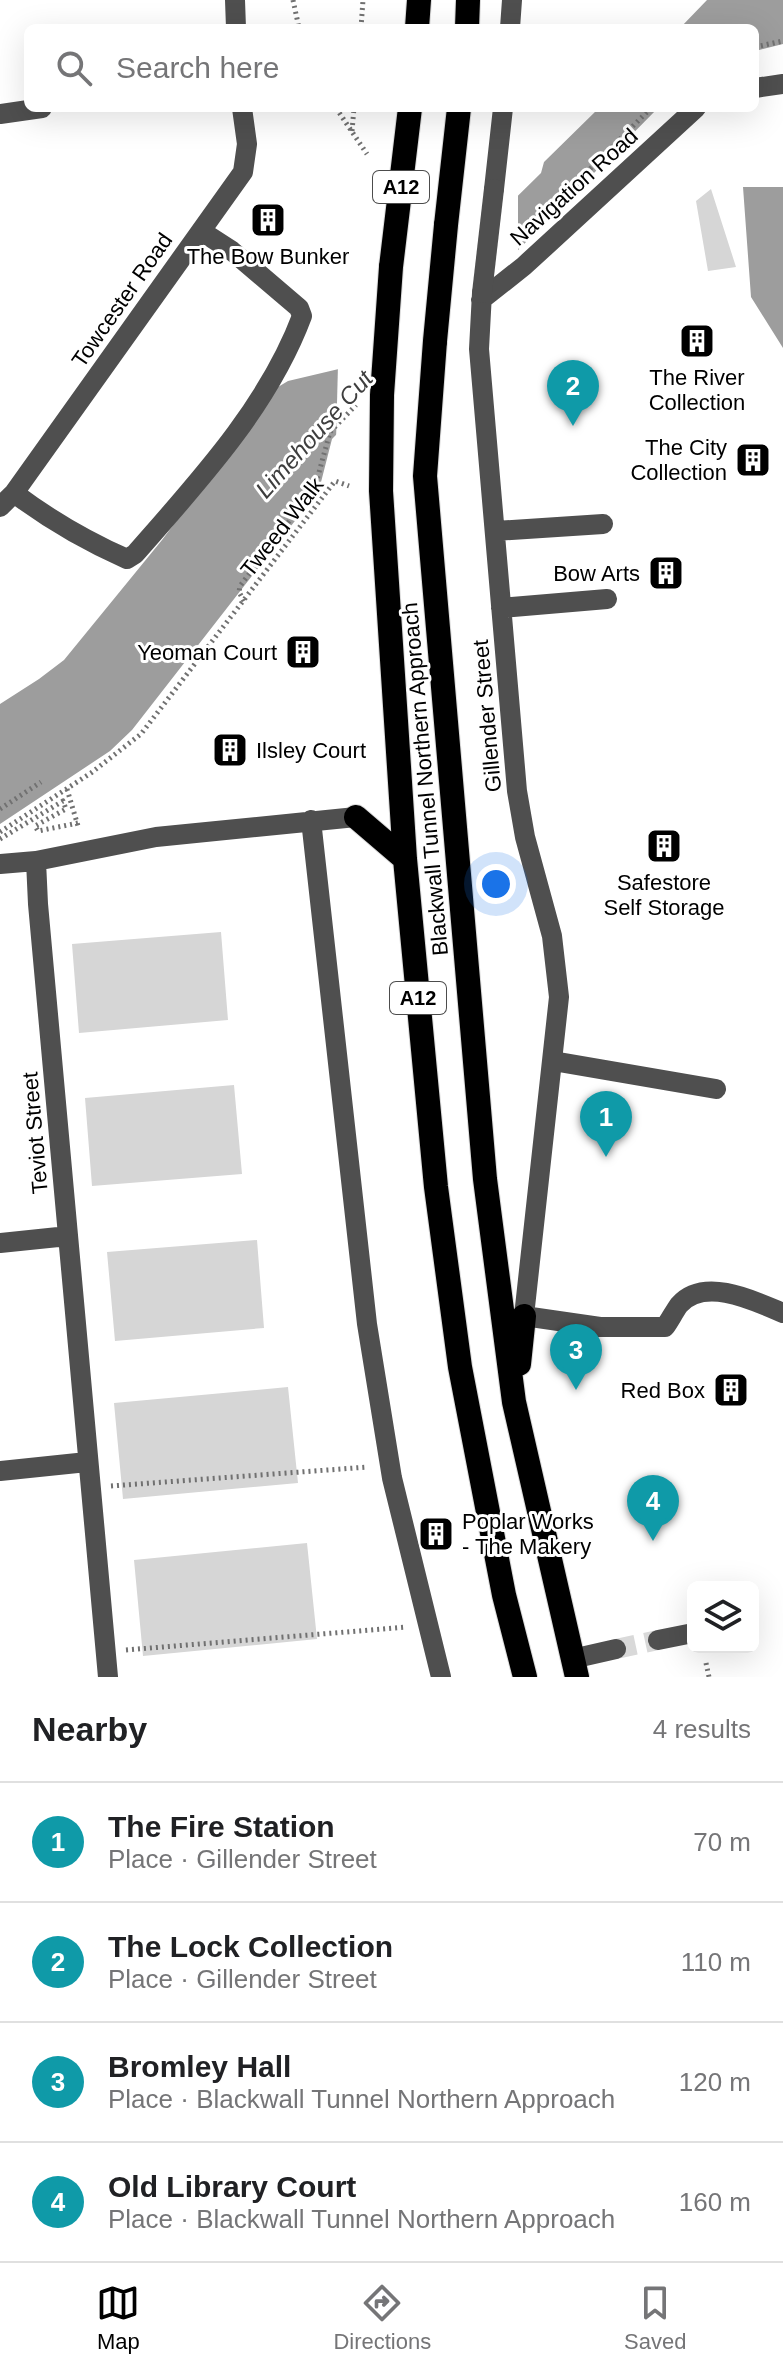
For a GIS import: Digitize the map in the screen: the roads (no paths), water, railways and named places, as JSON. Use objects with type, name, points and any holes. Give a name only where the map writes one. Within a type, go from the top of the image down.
[{"type":"highway","points":[[417,24],[419,0]]},
{"type":"highway","points":[[467,24],[468,0]]},
{"type":"highway","name":"Blackwall Tunnel Northern Approach","points":[[410,112],[391,267],[382,395],[381,491],[405,859],[436,1187],[460,1367],[504,1595],[525,1677]]},
{"type":"highway","name":"Blackwall Tunnel Northern Approach","points":[[459,112],[435,341],[426,490],[485,1179],[514,1402],[575,1668]]},
{"type":"highway","points":[[356,817],[405,859]]},
{"type":"highway","points":[[514,1402],[524,1316]]},
{"type":"street","points":[[235,0],[236,24]]},
{"type":"street","points":[[510,24],[512,0]]},
{"type":"street","points":[[759,87],[783,84]]},
{"type":"street","points":[[0,114],[24,111]]},
{"type":"street","name":"Towcester Road","points":[[7,500],[243,172],[247,144],[243,112]]},
{"type":"street","name":"Gillender Street","points":[[503,112],[479,349],[517,791],[525,837],[552,936],[559,997],[524,1316]]},
{"type":"street","name":"Navigation Road","points":[[482,296],[524,266],[692,112]]},
{"type":"street","points":[[7,500],[127,559],[135,554],[201,478],[266,389],[294,338],[302,316],[299,308],[232,251],[201,231]]},
{"type":"street","points":[[495,531],[603,524]]},
{"type":"street","points":[[501,608],[607,599]]},
{"type":"street","points":[[0,864],[36,861],[156,837],[356,817]]},
{"type":"street","points":[[311,820],[367,1324],[390,1465],[441,1677]]},
{"type":"street","name":"Teviot Street","points":[[36,861],[108,1677]]},
{"type":"street","points":[[553,1061],[716,1089]]},
{"type":"street","points":[[0,1243],[68,1236]]},
{"type":"street","points":[[524,1316],[600,1327],[665,1327],[681,1303],[704,1292],[733,1294],[783,1313]]},
{"type":"street","points":[[0,1471],[87,1462]]},
{"type":"street","points":[[658,1640],[687,1634]]},
{"type":"street","points":[[575,1668],[616,1649]]},
{"type":"water","points":[[707,0],[783,0],[783,44],[759,50],[759,24],[684,24]]},
{"type":"water","name":"Limehouse Cut","points":[[595,112],[654,112],[332,439],[319,490],[132,730],[110,751],[0,824],[0,704],[64,660],[162,540],[278,387],[288,381],[343,368],[541,173],[544,162]]},
{"type":"water","points":[[743,187],[783,187],[783,348],[751,297]]},
{"type":"tunnel","points":[[616,1649],[658,1640]]},
{"type":"place","name":"The Bow Bunker","points":[[268,220]]},
{"type":"place","name":"The River Collection","points":[[697,341]]},
{"type":"place","name":"The Lock Collection","points":[[573,426]]},
{"type":"place","name":"The City Collection","points":[[753,460]]},
{"type":"place","name":"Bow Arts","points":[[666,573]]},
{"type":"place","name":"Yeoman Court","points":[[303,652]]},
{"type":"place","name":"Ilsley Court","points":[[230,750]]},
{"type":"place","name":"Safestore Self Storage","points":[[664,846]]},
{"type":"place","name":"The Fire Station","points":[[606,1157]]},
{"type":"place","name":"Bromley Hall","points":[[576,1390]]},
{"type":"place","name":"Red Box","points":[[731,1390]]},
{"type":"place","name":"Poplar Works - The Makery","points":[[436,1534]]},
{"type":"place","name":"Old Library Court","points":[[653,1541]]}]
